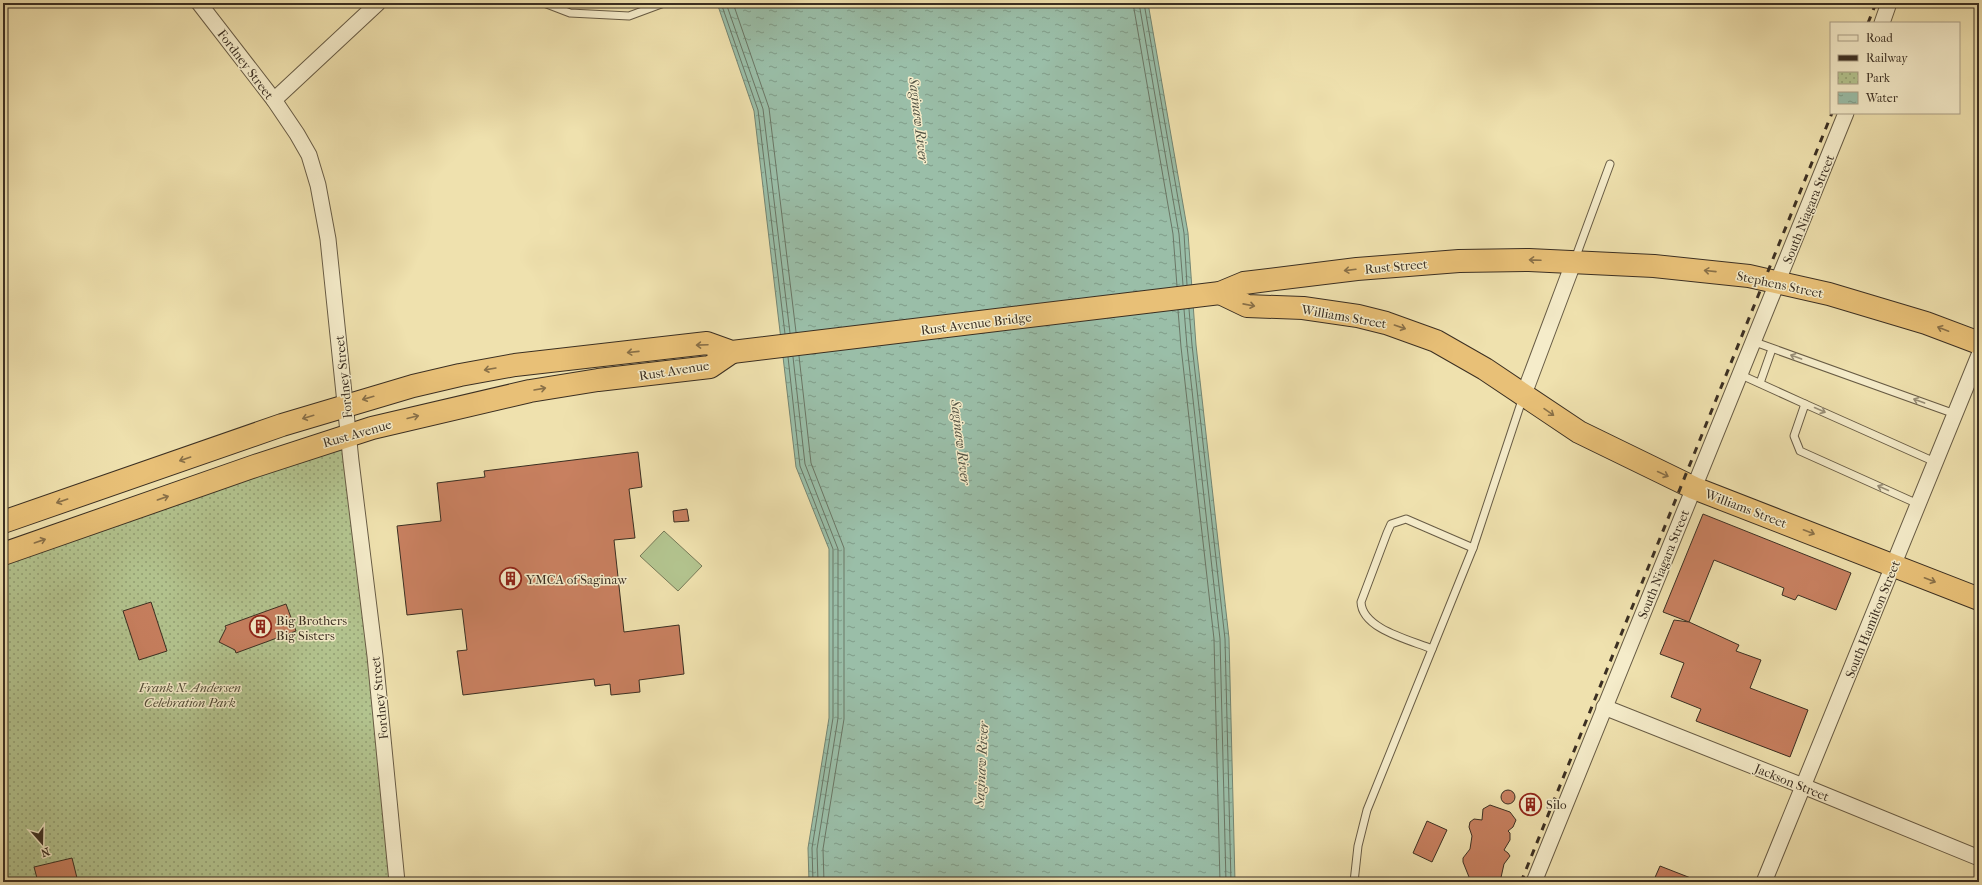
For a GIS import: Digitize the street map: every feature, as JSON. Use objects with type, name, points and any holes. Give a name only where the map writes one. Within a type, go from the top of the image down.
[{"type":"highway","name":"Rust Street","points":[[1220,293],[1244,283],[1393,265],[1459,260],[1574,261]]},
{"type":"highway","name":"Stephens Street","points":[[1574,261],[1688,268],[1749,276],[1883,310],[1979,343]]},
{"type":"highway","name":"Rust Avenue Bridge","points":[[732,352],[1220,293]]},
{"type":"highway","name":"Williams Street","points":[[1220,293],[1247,306],[1303,308],[1351,314],[1386,323],[1436,341],[1485,369],[1579,432],[1694,488],[1979,599]]},
{"type":"highway","name":"Rust Avenue","points":[[3,522],[282,425],[413,386],[467,373],[515,365],[707,344],[732,352]]},
{"type":"highway","name":"Rust Avenue","points":[[3,554],[262,463],[349,435],[418,416],[530,391],[598,380],[710,367],[732,352]]},
{"type":"street","name":"Fordney Street","points":[[199,3],[274,100],[297,134],[309,155],[318,185],[328,239],[375,656],[397,882]]},
{"type":"street","points":[[274,100],[378,3]]},
{"type":"street","points":[[1882,22],[1890,3]]},
{"type":"street","name":"South Niagara Street","points":[[1534,882],[1776,282],[1786,265],[1846,114]]},
{"type":"street","points":[[1524,394],[1574,261]]},
{"type":"street","name":"South Hamilton Street","points":[[1764,882],[1979,355]]},
{"type":"street","name":"Jackson Street","points":[[1604,707],[1979,858]]},
{"type":"lane","points":[[544,3],[570,13],[629,16],[664,3]]},
{"type":"lane","points":[[1574,261],[1610,164]]},
{"type":"lane","points":[[1752,341],[1955,414]]},
{"type":"lane","points":[[1760,383],[1772,349]]},
{"type":"lane","points":[[1739,374],[1935,462]]},
{"type":"lane","points":[[1354,882],[1358,846],[1367,810],[1473,548],[1524,394]]},
{"type":"lane","points":[[1805,404],[1794,436],[1800,451],[1918,504]]},
{"type":"lane","points":[[1432,649],[1374,625],[1364,616],[1361,602],[1387,533],[1391,524],[1406,519],[1473,548]]},
{"type":"green space","name":"Frank N. Andersen Celebration Park","points":[[349,435],[397,882],[3,882],[3,554]]},
{"type":"green space","points":[[664,531],[702,566],[678,591],[640,556]]},
{"type":"water","name":"Saginaw River","points":[[717,3],[1148,3],[1188,233],[1196,345],[1229,638],[1235,882],[809,882],[808,848],[829,718],[829,549],[796,467],[754,111]]},
{"type":"building","name":"YMCA of Saginaw","points":[[638,452],[642,487],[629,489],[635,538],[614,540],[624,632],[679,625],[684,674],[639,680],[640,692],[611,695],[610,684],[595,686],[594,679],[463,695],[457,651],[467,650],[462,609],[407,615],[397,526],[441,521],[437,483],[485,477],[484,471]]},
{"type":"building","points":[[687,509],[689,521],[674,522],[673,511]]},
{"type":"building","points":[[1703,514],[1851,573],[1836,610],[1798,595],[1795,600],[1782,595],[1784,588],[1714,560],[1689,622],[1663,612]]},
{"type":"building","points":[[151,602],[167,651],[139,660],[123,611]]},
{"type":"building","name":"Big Brothers Big Sisters","points":[[286,604],[296,631],[236,653],[235,650],[219,642],[226,628],[225,626]]},
{"type":"building","points":[[1674,620],[1689,622],[1739,645],[1736,651],[1761,660],[1750,688],[1808,710],[1790,757],[1696,721],[1701,709],[1671,697],[1684,663],[1660,654]]},
{"type":"building","name":"Silo","points":[[1505,790],[1511,790],[1515,794],[1515,800],[1511,804],[1505,804],[1501,800],[1501,794]]},
{"type":"building","name":"Silo","points":[[1532,797],[1537,803],[1537,806],[1527,811],[1522,805],[1521,799]]},
{"type":"building","points":[[1490,805],[1510,812],[1516,820],[1513,827],[1508,831],[1510,833],[1510,840],[1504,850],[1510,856],[1504,864],[1500,882],[1471,882],[1463,862],[1463,858],[1470,849],[1472,836],[1469,827],[1470,822],[1474,819],[1482,820],[1483,809]]},
{"type":"building","points":[[1427,821],[1447,830],[1432,862],[1413,853]]},
{"type":"building","points":[[72,858],[78,882],[38,882],[34,867]]},
{"type":"building","points":[[1660,866],[1701,882],[1653,882]]},
{"type":"railway","points":[[1868,22],[1876,3]]},
{"type":"railway","points":[[1521,882],[1832,114]]},
{"type":"place","name":"YMCA of Saginaw","points":[[511,579]]},
{"type":"place","name":"Big Brothers Big Sisters","points":[[260,627]]},
{"type":"place","name":"Silo","points":[[1530,804]]}]
